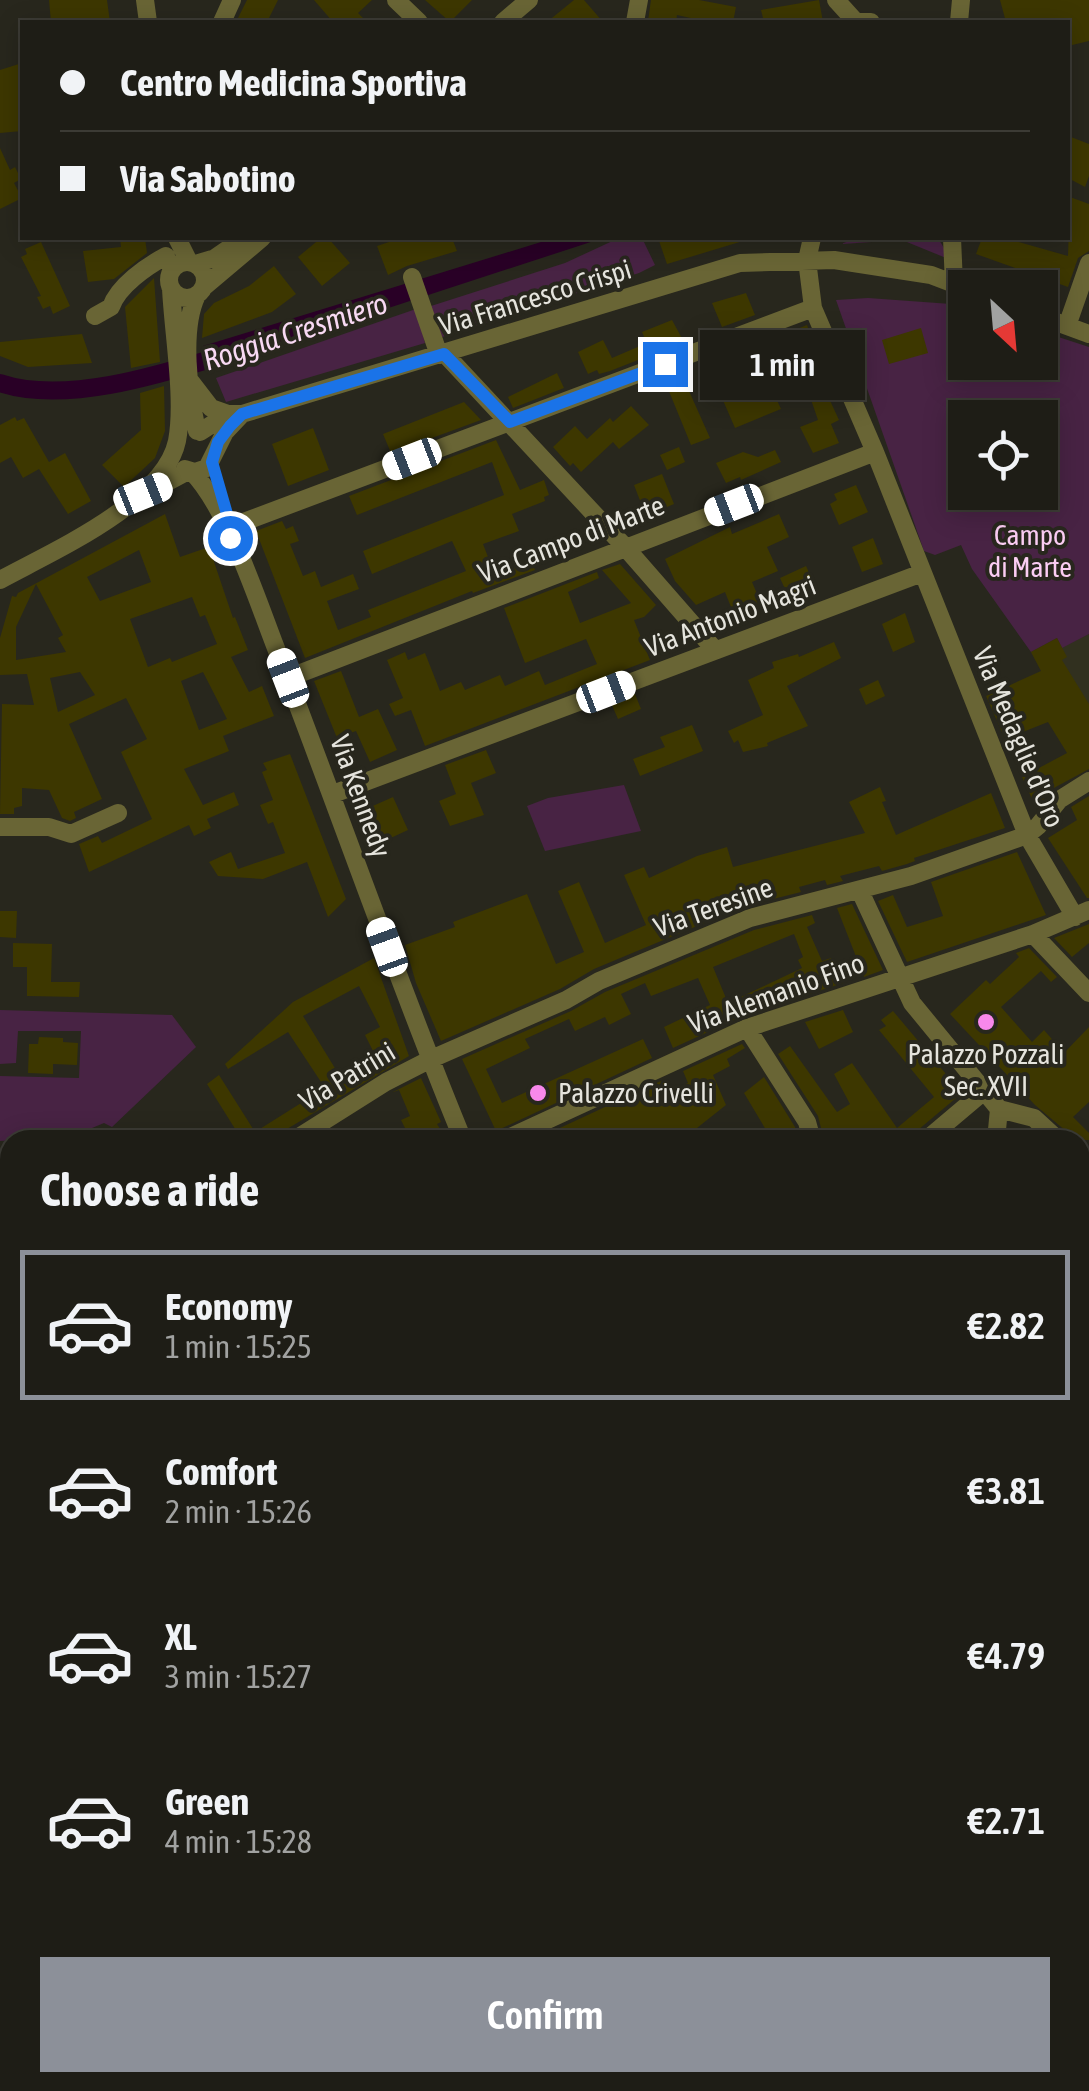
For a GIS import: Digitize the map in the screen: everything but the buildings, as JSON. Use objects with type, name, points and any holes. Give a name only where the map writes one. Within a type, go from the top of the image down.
[{"type":"street","points":[[396,0],[417,20]]},
{"type":"street","points":[[505,20],[528,0]]},
{"type":"street","points":[[836,0],[854,20]]},
{"type":"street","points":[[178,240],[181,251],[204,274],[181,346]]},
{"type":"street","points":[[170,282],[176,266],[215,258],[241,240]]},
{"type":"street","points":[[170,282],[185,298],[200,291],[260,240]]},
{"type":"street","name":"Via Medaglie d'Oro","points":[[812,240],[807,260],[813,308],[875,452],[1027,835],[1082,914]]},
{"type":"street","points":[[952,240],[957,270]]},
{"type":"street","points":[[165,247],[184,385],[176,446],[178,464],[190,471]]},
{"type":"street","points":[[95,316],[111,307],[114,298],[165,247]]},
{"type":"street","name":"Via Francesco Crispi","points":[[198,432],[235,414],[740,263],[834,260],[931,275],[948,281]]},
{"type":"street","points":[[1067,326],[1089,263]]},
{"type":"street","points":[[412,277],[442,354],[510,422],[715,650]]},
{"type":"street","points":[[233,526],[813,308]]},
{"type":"street","points":[[1058,323],[1089,334]]},
{"type":"street","points":[[0,580],[91,530],[143,494],[190,471],[201,471],[235,414],[218,414],[184,385]]},
{"type":"street","points":[[184,385],[198,432]]},
{"type":"street","points":[[143,494],[184,434],[198,432],[210,438],[213,456]]},
{"type":"street","name":"Via Campo di Marte","points":[[288,678],[875,452]]},
{"type":"street","name":"Via Kennedy","points":[[213,456],[238,552]]},
{"type":"street","name":"Via Kennedy","points":[[190,471],[206,490],[238,552],[429,1060],[460,1130]]},
{"type":"street","name":"Via Antonio Magri","points":[[332,794],[922,573]]},
{"type":"street","points":[[1027,835],[1058,800],[1089,781]]},
{"type":"street","points":[[0,828],[49,827],[71,834],[118,813]]},
{"type":"street","name":"Via Teresine","points":[[429,1060],[566,1000],[599,981],[750,918],[860,890],[1027,835]]},
{"type":"street","points":[[860,890],[912,1003],[999,1109],[1034,1118],[1047,1130]]},
{"type":"street","name":"Via Alemanio Fino","points":[[526,1130],[747,1028],[1033,934],[1082,914]]},
{"type":"street","points":[[1033,934],[1089,993]]},
{"type":"street","points":[[747,1028],[809,1130]]},
{"type":"street","name":"Via Patrini","points":[[310,1130],[429,1060]]},
{"type":"street","points":[[938,1130],[984,1090]]},
{"type":"street","points":[[997,1130],[999,1109]]},
{"type":"shaded area","points":[[1089,634],[1089,749],[1031,652],[1057,638],[1063,647]]},
{"type":"green space","points":[[615,240],[643,240],[655,265],[442,337],[431,306],[565,263]]},
{"type":"green space","points":[[852,240],[902,240],[841,244]]},
{"type":"green space","points":[[902,240],[939,240],[951,260]]},
{"type":"green space","name":"Campo di Marte","points":[[868,298],[948,304],[948,380],[1058,380],[1058,337],[1089,347],[1089,634],[1062,648],[1057,638],[1031,652],[972,569],[961,545],[935,555],[924,551],[836,300]]},
{"type":"green space","points":[[416,309],[425,343],[226,402],[216,378]]},
{"type":"green space","points":[[624,785],[641,831],[545,851],[527,806],[548,798]]},
{"type":"green space","points":[[0,1010],[172,1015],[196,1047],[112,1127],[104,1123],[92,1130],[0,1130],[0,1076],[79,1078],[81,1031],[18,1031],[16,1063],[0,1064]]},
{"type":"water","name":"Roggia Cresmiero","points":[[548,240],[597,240],[208,367],[203,346]]},
{"type":"waterway","name":"Roggia Cresmiero","points":[[0,383],[26,389],[83,389],[144,378],[227,354]]},
{"type":"place","name":"Palazzo Pozzali Sec. XVII","points":[[986,1022]]},
{"type":"place","name":"Palazzo Crivelli","points":[[538,1093]]},
{"type":"route","points":[[230,538],[238,552],[236,533],[212,462],[218,442],[242,414],[444,354],[510,422],[665,364]]}]
